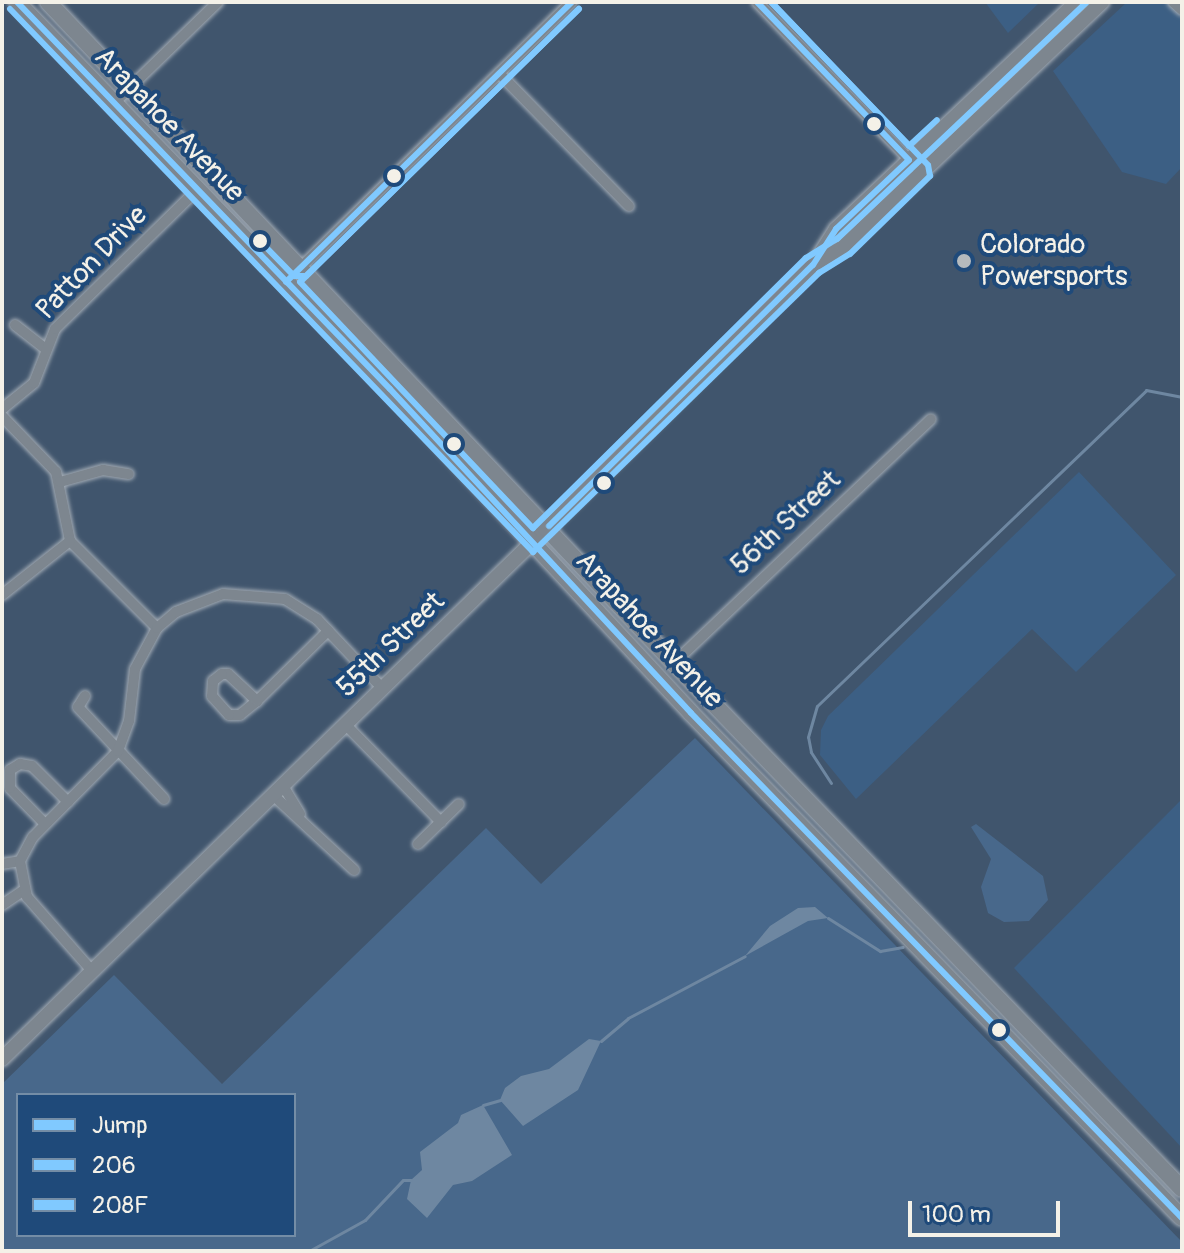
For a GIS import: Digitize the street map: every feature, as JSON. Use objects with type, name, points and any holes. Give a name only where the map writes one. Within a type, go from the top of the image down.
[{"type":"main road","name":"Arapahoe Avenue","points":[[17,2],[112,105],[286,282],[533,542],[727,751],[1182,1218]]},
{"type":"main road","name":"Arapahoe Avenue","points":[[48,2],[549,526],[674,663],[1182,1189]]},
{"type":"main road","name":"55th Street","points":[[2,1059],[813,265],[836,229],[1077,2]]},
{"type":"main road","name":"55th Street","points":[[813,265],[843,247],[1102,2]]},
{"type":"street","points":[[112,105],[218,2]]},
{"type":"street","points":[[286,282],[572,2]]},
{"type":"street","points":[[757,2],[921,172]]},
{"type":"street","points":[[1173,2],[1182,10]]},
{"type":"street","points":[[499,73],[629,206]]},
{"type":"street","name":"Patton Drive","points":[[2,409],[34,383],[46,349],[70,312],[196,191]]},
{"type":"street","points":[[15,325],[46,349]]},
{"type":"street","points":[[2,416],[60,482],[60,515],[70,541],[157,628]]},
{"type":"street","name":"56th Street","points":[[674,663],[931,419]]},
{"type":"street","points":[[60,482],[103,470],[129,474]]},
{"type":"street","points":[[2,595],[70,541]]},
{"type":"street","points":[[93,972],[23,891],[20,861],[45,824],[118,751],[129,721],[135,669],[157,628],[199,601],[241,593],[285,599],[328,631],[383,689]]},
{"type":"street","points":[[257,701],[228,674],[210,688],[229,715],[240,715],[257,701],[328,631]]},
{"type":"street","points":[[85,696],[78,707],[164,799]]},
{"type":"street","points":[[346,725],[441,822]]},
{"type":"street","points":[[45,824],[10,788],[10,770],[20,764],[32,766],[68,802]]},
{"type":"street","points":[[277,789],[354,870]]},
{"type":"street","points":[[418,844],[459,804]]},
{"type":"street","points":[[2,864],[20,861]]},
{"type":"street","points":[[2,905],[23,891]]},
{"type":"shaded area","points":[[985,2],[1040,2],[1008,33]]},
{"type":"shaded area","points":[[1127,2],[1182,2],[1182,167],[1166,184],[1122,172],[1053,71]]},
{"type":"shaded area","points":[[1079,472],[1176,575],[1076,672],[1032,629],[856,799],[820,755],[821,730],[828,716]]},
{"type":"shaded area","points":[[695,738],[1182,1242],[1182,1251],[2,1251],[2,1084],[114,975],[222,1084],[486,828],[541,884]]},
{"type":"shaded area","points":[[1182,799],[1182,1148],[1014,968]]},
{"type":"shaded area","points":[[976,824],[1043,876],[1048,900],[1029,921],[1004,922],[988,913],[981,887],[991,859],[971,827]]},
{"type":"shaded area","points":[[815,907],[828,918],[808,921],[745,956],[770,926],[798,908]]},
{"type":"shaded area","points":[[589,1039],[601,1041],[578,1090],[523,1126],[500,1100],[505,1088],[521,1076],[549,1069]]},
{"type":"shaded area","points":[[483,1105],[512,1155],[472,1181],[453,1185],[427,1218],[407,1199],[411,1180],[422,1170],[420,1152],[458,1123],[461,1115]]},
{"type":"waterway","points":[[831,783],[811,752],[808,737],[817,706],[1146,390],[1182,397]]},
{"type":"waterway","points":[[828,918],[880,951],[903,947]]},
{"type":"waterway","points":[[601,1041],[628,1018],[745,956]]},
{"type":"waterway","points":[[483,1105],[500,1100]]},
{"type":"waterway","points":[[309,1251],[365,1220],[403,1180],[411,1180]]},
{"type":"transit line","name":"Jump","points":[[17,2],[390,389],[691,713],[1182,1218]]},
{"type":"transit line","name":"Jump","points":[[286,282],[572,2]]},
{"type":"transit line","name":"Jump","points":[[549,526],[813,265],[836,229],[909,160],[757,2]]},
{"type":"transit line","name":"206","points":[[10,9],[533,552],[819,273],[850,254],[930,176],[928,165],[771,2]]},
{"type":"transit line","name":"208F","points":[[771,2],[909,146],[937,120]]},
{"type":"transit line","name":"208F","points":[[579,9],[300,282],[533,528],[806,258],[837,239],[1087,2]]},
{"type":"transit line","name":"206","points":[[260,241],[294,276],[306,276],[579,9]]},
{"type":"place","name":"Colorado Powersports","points":[[964,261]]}]
